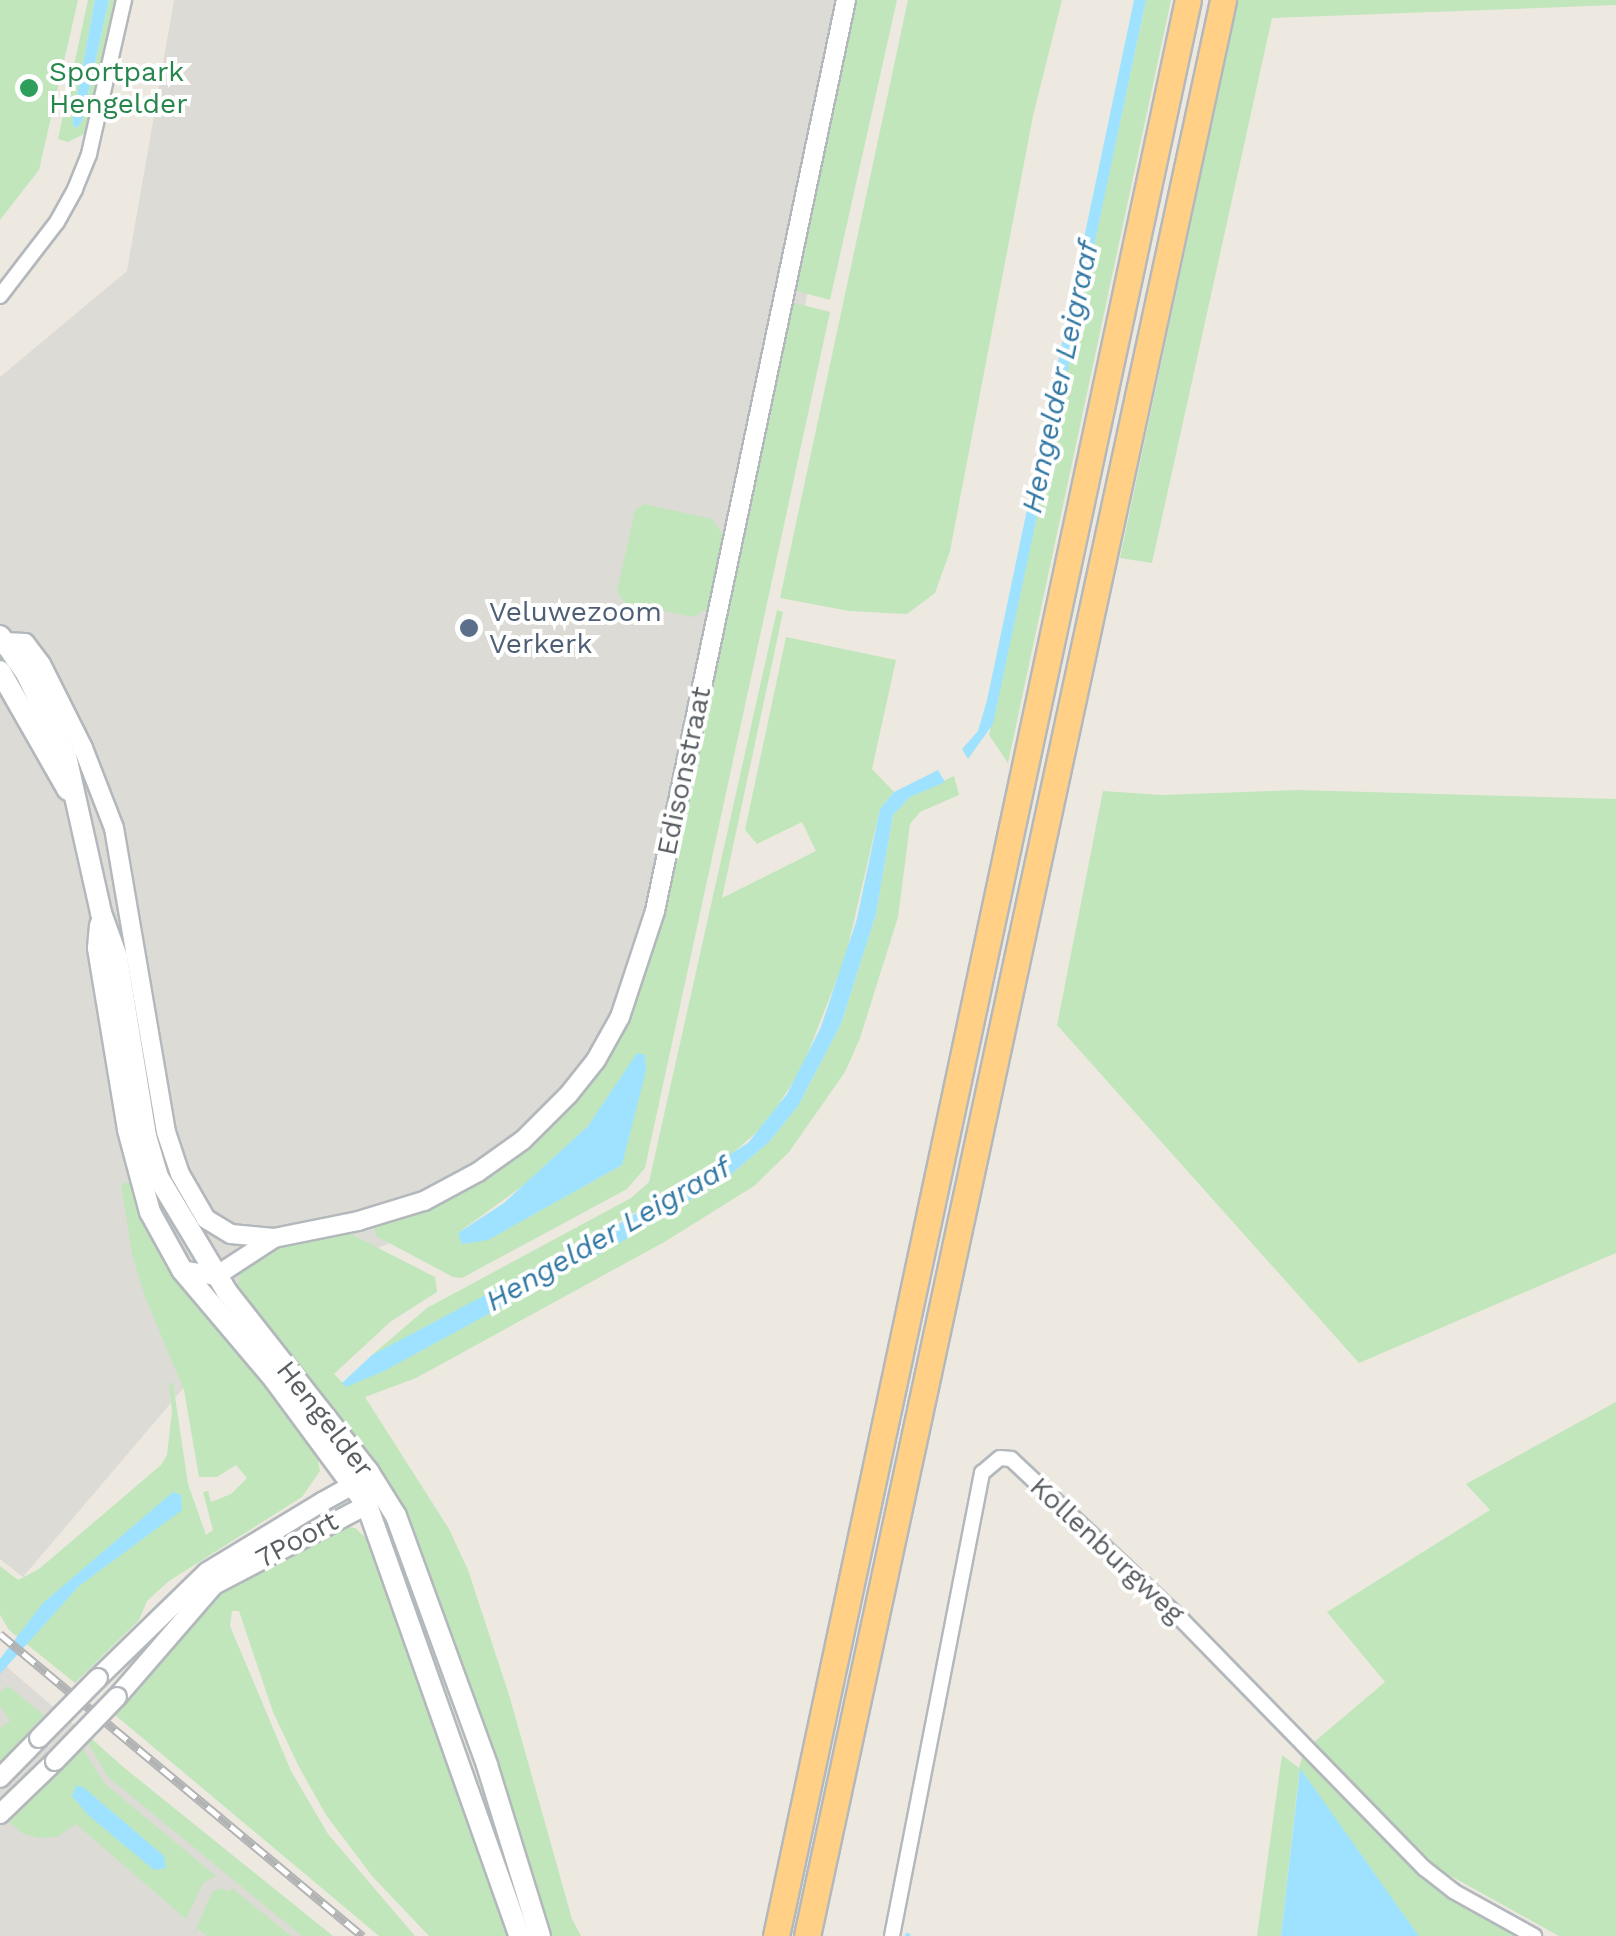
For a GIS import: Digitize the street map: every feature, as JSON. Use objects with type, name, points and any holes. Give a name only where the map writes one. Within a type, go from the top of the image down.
[{"type":"highway","points":[[776,1936],[1188,0]]},
{"type":"highway","points":[[807,1936],[1223,0]]},
{"type":"main road","name":"Hengelder","points":[[2,639],[49,717],[66,756],[71,794],[100,914],[117,958],[146,1136],[158,1177],[416,1564],[514,1846],[540,1936]]},
{"type":"main road","name":"Hengelder","points":[[0,671],[53,770],[71,794]]},
{"type":"main road","name":"Hengelder","points":[[100,914],[98,948],[135,1165],[150,1212],[182,1270],[274,1379],[354,1484],[373,1496],[520,1936]]},
{"type":"street","points":[[0,296],[57,222],[75,189],[89,154],[124,0]]},
{"type":"street","name":"Edisonstraat","points":[[223,1272],[274,1238],[358,1221],[424,1201],[478,1172],[524,1140],[569,1094],[596,1060],[620,1018],[655,911],[846,0]]},
{"type":"street","name":"Hengelder","points":[[2,639],[26,643],[41,664],[102,794],[121,855],[166,1132],[180,1174],[198,1208],[218,1225],[230,1254],[223,1272]]},
{"type":"street","points":[[218,1225],[231,1234],[274,1238]]},
{"type":"street","points":[[182,1270],[223,1272]]},
{"type":"street","name":"Kollenburgweg","points":[[892,1936],[982,1473],[1000,1458],[1011,1459],[1181,1619],[1424,1868],[1468,1900],[1534,1936]]},
{"type":"street","name":"7Poort","points":[[0,1778],[206,1572],[354,1484]]},
{"type":"street","name":"7Poort","points":[[0,1814],[117,1697],[214,1585],[373,1496]]},
{"type":"shaded area","points":[[174,0],[870,0],[683,879],[637,1067],[459,1218],[298,1277],[221,1344],[23,1577],[0,1559],[0,377],[127,271]]},
{"type":"shaded area","points":[[0,1661],[122,1766],[308,1936],[0,1936]]},
{"type":"green space","name":"Sportpark Hengelder","points":[[0,0],[78,0],[39,170],[0,220]]},
{"type":"green space","points":[[88,0],[95,0],[72,123],[76,129],[82,121],[109,0],[116,0],[86,133],[68,142],[58,139]]},
{"type":"green space","points":[[855,0],[897,0],[830,300],[793,290]]},
{"type":"green space","points":[[908,0],[1062,0],[1033,116],[950,551],[935,593],[907,614],[849,611],[780,598]]},
{"type":"green space","points":[[1146,0],[1171,0],[1008,763],[989,735]]},
{"type":"green space","points":[[1238,0],[1616,0],[1616,5],[1272,18],[1152,563],[1120,558]]},
{"type":"green space","points":[[791,302],[830,312],[645,1168],[627,1189],[462,1278],[453,1277],[376,1236],[375,1227],[484,1178],[529,1146],[583,1089],[635,1000],[652,948]],"holes":[[[619,1082],[622,1165],[505,1230],[458,1233],[528,1182],[588,1126]]]},
{"type":"green space","points":[[644,504],[712,519],[723,534],[707,609],[693,617],[625,603],[617,592],[635,510]]},
{"type":"green space","points":[[777,610],[783,612],[722,898],[816,851],[802,822],[757,844],[745,830],[786,637],[896,660],[872,769],[894,792],[880,809],[845,959],[801,1070],[765,1125],[719,1165],[473,1304],[372,1355],[427,1308],[631,1198],[649,1182]]},
{"type":"green space","points":[[954,776],[959,795],[920,812],[910,824],[898,917],[860,1038],[845,1072],[789,1152],[754,1186],[666,1241],[416,1378],[365,1397],[449,1529],[468,1570],[510,1698],[572,1919],[581,1936],[546,1936],[422,1562],[237,1292],[240,1273],[245,1265],[283,1244],[345,1231],[435,1277],[437,1292],[390,1322],[334,1374],[346,1386],[542,1285],[729,1176],[769,1142],[798,1106],[841,1024],[876,914],[893,815],[910,797]]},
{"type":"green space","points":[[1298,790],[1616,799],[1616,1253],[1359,1363],[1057,1025],[1103,791],[1162,795]]},
{"type":"green space","points":[[132,1182],[315,1445],[320,1471],[302,1497],[169,1581],[147,1601],[139,1620],[75,1683],[9,1630],[0,1615],[0,1566],[18,1580],[39,1569],[161,1465],[167,1455],[172,1411],[169,1383],[173,1383],[188,1484],[206,1535],[213,1530],[203,1492],[208,1491],[211,1502],[231,1494],[247,1478],[236,1465],[217,1477],[199,1477],[184,1390],[145,1297],[132,1254],[121,1184]]},
{"type":"green space","points":[[1616,1402],[1616,1936],[1559,1936],[1440,1870],[1313,1743],[1385,1682],[1327,1612],[1490,1510],[1466,1484]]},
{"type":"green space","points":[[343,1526],[355,1528],[373,1544],[515,1936],[429,1936],[372,1876],[326,1815],[299,1767],[273,1712],[239,1611],[232,1611],[230,1626],[291,1771],[328,1834],[415,1936],[379,1936],[115,1715],[162,1663],[197,1615],[232,1579]]},
{"type":"green space","points":[[8,1686],[44,1715],[0,1762],[0,1728],[10,1721],[0,1706],[0,1692]]},
{"type":"green space","points":[[92,1739],[333,1936],[302,1936],[108,1777],[88,1743]]},
{"type":"green space","points":[[83,1749],[105,1784],[216,1876],[203,1883],[186,1919],[76,1824],[57,1837],[39,1838],[22,1833],[9,1822]]},
{"type":"green space","points":[[1303,1754],[1419,1870],[1525,1936],[1400,1936],[1299,1774],[1281,1936],[1257,1936],[1282,1755],[1299,1768]]},
{"type":"green space","points":[[221,1888],[229,1892],[232,1888],[291,1936],[207,1936],[198,1929],[193,1936],[212,1892]]},
{"type":"water","points":[[95,0],[109,0],[82,121],[76,129],[72,123]]},
{"type":"water","name":"Hengelder Leigraaf","points":[[1134,0],[1146,0],[993,724],[968,759],[962,749],[978,731],[987,700]]},
{"type":"water","name":"Hengelder Leigraaf","points":[[938,770],[945,782],[910,797],[893,815],[876,914],[841,1024],[798,1106],[769,1142],[729,1176],[628,1238],[384,1371],[346,1387],[342,1383],[372,1355],[617,1225],[748,1143],[787,1094],[821,1027],[857,919],[880,809],[894,792]]},
{"type":"water","points":[[637,1053],[645,1055],[646,1071],[622,1165],[488,1240],[462,1244],[458,1233],[504,1203],[588,1126]]},
{"type":"water","points":[[173,1492],[181,1495],[182,1510],[79,1586],[0,1674],[0,1659],[43,1603]]},
{"type":"water","points":[[1300,1768],[1406,1918],[1419,1936],[1281,1936]]},
{"type":"water","points":[[76,1786],[83,1787],[164,1856],[166,1868],[154,1870],[89,1816],[72,1796]]},
{"type":"railway","points":[[0,1634],[363,1936]]},
{"type":"place","name":"Sportpark Hengelder","points":[[29,88]]},
{"type":"place","name":"Veluwezoom Verkerk","points":[[469,628]]}]
